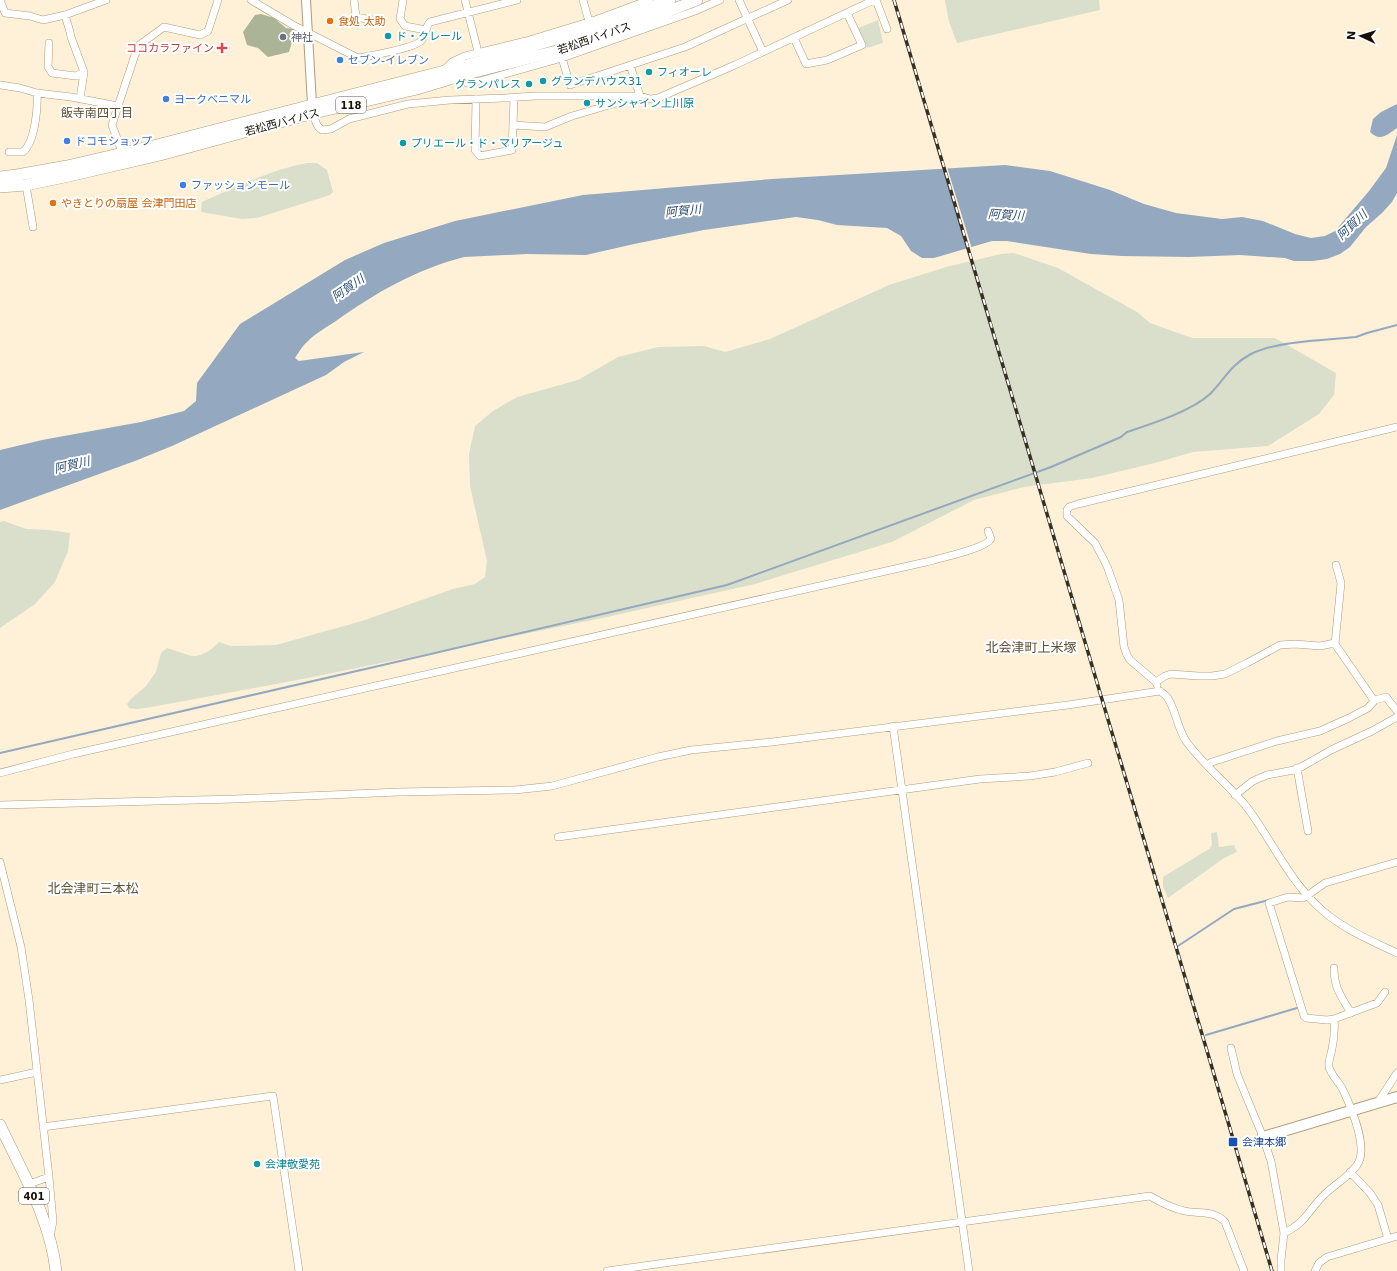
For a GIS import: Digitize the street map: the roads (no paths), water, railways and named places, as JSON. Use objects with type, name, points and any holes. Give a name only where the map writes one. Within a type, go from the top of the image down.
[{"type":"highway","name":"若松西バイパス","points":[[0,187],[26,185],[160,155],[313,108],[587,30],[670,0]]},
{"type":"highway","name":"若松西バイパス","points":[[0,177],[17,176],[67,166],[313,108],[417,89],[576,46],[697,0]]},
{"type":"highway","name":"401","points":[[0,1124],[42,1214],[50,1239],[56,1271]]},
{"type":"main road","points":[[1263,1137],[1397,1097]]},
{"type":"street","points":[[0,0],[4,11],[7,14],[30,16],[42,20],[65,15],[106,0]]},
{"type":"street","points":[[122,152],[112,125],[138,46],[164,26],[200,35],[208,31],[218,0]]},
{"type":"street","points":[[251,0],[309,33],[358,58],[394,50],[420,42],[425,36],[428,24],[430,22],[516,0]]},
{"type":"street","points":[[306,0],[313,108],[318,127],[322,130],[327,130],[350,119],[408,104],[535,96],[640,96],[650,99],[658,98],[763,52],[875,0],[887,29]]},
{"type":"street","points":[[354,0],[356,17],[378,21]]},
{"type":"street","points":[[403,0],[400,19],[405,26],[426,30]]},
{"type":"street","points":[[465,0],[478,52]]},
{"type":"street","points":[[583,0],[588,18]]},
{"type":"street","points":[[443,71],[452,62],[465,56],[526,41],[596,20],[649,0]]},
{"type":"street","points":[[463,76],[467,82],[480,81],[562,58],[695,11],[720,0]]},
{"type":"street","points":[[739,0],[763,52]]},
{"type":"street","points":[[570,85],[685,46],[788,0]]},
{"type":"street","points":[[794,38],[806,64],[827,60],[862,44],[847,13]]},
{"type":"street","points":[[65,15],[71,37],[84,72],[80,99]]},
{"type":"street","points":[[49,43],[48,67],[52,73],[76,76],[84,72]]},
{"type":"street","points":[[562,58],[572,96]]},
{"type":"street","points":[[630,65],[640,96]]},
{"type":"street","points":[[0,85],[20,88],[37,93],[118,106]]},
{"type":"street","points":[[9,152],[23,152],[27,148],[32,135],[37,110],[37,93]]},
{"type":"street","points":[[513,125],[544,127],[572,116],[640,96]]},
{"type":"street","points":[[476,99],[474,150],[480,156],[512,150],[514,98]]},
{"type":"street","points":[[26,185],[33,227]]},
{"type":"street","points":[[1397,427],[1078,504],[1068,507],[1067,516],[1095,543],[1101,553],[1112,576],[1119,600],[1126,654],[1130,660],[1156,682],[1160,691],[1167,697],[1185,740],[1246,806],[1297,883],[1324,912],[1343,926],[1366,939],[1397,953]]},
{"type":"street","points":[[0,773],[111,746],[926,562],[965,551],[989,542],[991,539],[988,531]]},
{"type":"street","points":[[1336,565],[1341,583],[1335,644],[1373,699],[1376,700]]},
{"type":"street","points":[[1156,682],[1170,674],[1205,676],[1225,674],[1280,645],[1295,644],[1320,646],[1335,643]]},
{"type":"street","points":[[0,805],[235,799],[399,792],[515,790],[552,786],[658,756],[691,750],[772,742],[1068,705],[1160,691]]},
{"type":"street","points":[[1207,765],[1212,762],[1277,741],[1313,733],[1330,727],[1368,708],[1376,700],[1386,697],[1397,711]]},
{"type":"street","points":[[1235,795],[1260,778],[1298,768],[1397,717]]},
{"type":"street","points":[[893,726],[969,1271]]},
{"type":"street","points":[[558,837],[902,789],[980,779],[1030,776],[1055,772],[1088,763]]},
{"type":"street","points":[[1298,768],[1308,831]]},
{"type":"street","points":[[0,862],[23,955],[30,1000],[53,1221],[50,1239]]},
{"type":"street","points":[[1385,992],[1377,1003],[1334,1019],[1328,1020],[1306,1018],[1304,1016],[1269,903],[1288,897],[1303,898],[1325,883],[1397,862]]},
{"type":"street","points":[[0,894],[7,889]]},
{"type":"street","points":[[1334,968],[1334,980],[1337,989],[1351,1013]]},
{"type":"street","points":[[1284,1233],[1303,1221],[1324,1195],[1357,1165],[1361,1157],[1361,1150],[1352,1110],[1339,1083],[1329,1067],[1334,1039],[1334,1019]]},
{"type":"street","points":[[1231,1048],[1237,1074],[1263,1137],[1271,1161],[1284,1233],[1281,1271]]},
{"type":"street","points":[[0,1080],[37,1072]]},
{"type":"street","points":[[1378,1102],[1397,1073]]},
{"type":"street","points":[[43,1127],[273,1096],[298,1271]]},
{"type":"street","points":[[1350,1172],[1370,1193],[1378,1205],[1388,1239]]},
{"type":"street","points":[[29,1184],[49,1177]]},
{"type":"street","points":[[607,1271],[1150,1196],[1183,1211],[1214,1214],[1221,1217],[1225,1222],[1244,1271]]},
{"type":"street","points":[[1315,1271],[1320,1263],[1327,1257],[1397,1236]]},
{"type":"water","points":[[1397,104],[1397,128],[1387,135],[1380,137],[1377,137],[1370,132],[1373,119],[1381,112]]},
{"type":"water","name":"阿賀川","points":[[1397,135],[1397,193],[1392,202],[1366,227],[1350,247],[1340,254],[1327,259],[1313,261],[1294,261],[1285,258],[1240,255],[1189,257],[1091,254],[1007,241],[992,241],[934,258],[922,258],[911,251],[901,236],[887,228],[837,225],[818,220],[796,217],[704,230],[586,255],[527,254],[464,257],[430,268],[397,283],[366,301],[311,338],[295,358],[299,361],[364,352],[344,362],[326,375],[172,446],[0,510],[0,450],[42,440],[141,422],[184,411],[196,401],[197,383],[240,324],[345,260],[384,243],[455,221],[583,195],[772,179],[1005,165],[1050,171],[1110,190],[1144,204],[1176,213],[1222,219],[1242,217],[1263,221],[1295,234],[1311,238],[1325,236],[1335,231],[1369,191],[1386,168]]},
{"type":"waterway","points":[[0,753],[727,585],[1051,467],[1121,437],[1127,432],[1182,411],[1193,406],[1210,394],[1228,372],[1251,354],[1274,346],[1356,337],[1397,325]]},
{"type":"waterway","points":[[1178,946],[1234,909],[1269,900]]},
{"type":"waterway","points":[[1206,1035],[1297,1008]]},
{"type":"railway","points":[[894,0],[1272,1271]]},
{"type":"place","name":"食処 太助","points":[[330,21]]},
{"type":"place","name":"ド・クレール","points":[[388,36]]},
{"type":"place","name":"神社","points":[[283,37]]},
{"type":"place","name":"ココカラファイン","points":[[222,48]]},
{"type":"place","name":"セブン-イレブン","points":[[340,60]]},
{"type":"place","name":"フィオーレ","points":[[649,72]]},
{"type":"place","name":"グランデハウス31","points":[[543,81]]},
{"type":"place","name":"グランパレス","points":[[529,84]]},
{"type":"place","name":"ヨークベニマル","points":[[166,99]]},
{"type":"place","name":"サンシャイン上川原","points":[[587,103]]},
{"type":"place","name":"ドコモショップ","points":[[67,141]]},
{"type":"place","name":"プリエール・ド・マリアージュ","points":[[403,143]]},
{"type":"place","name":"ファッションモール","points":[[183,185]]},
{"type":"place","name":"やきとりの扇屋 会津門田店","points":[[53,203]]},
{"type":"place","name":"会津本郷","points":[[1233,1142]]},
{"type":"place","name":"会津敬愛苑","points":[[257,1164]]},
{"type":"district","name":"飯寺南四丁目","points":[[97,113]]},
{"type":"district","name":"北会津町上米塚","points":[[1031,647]]},
{"type":"district","name":"北会津町三本松","points":[[93,888]]}]
